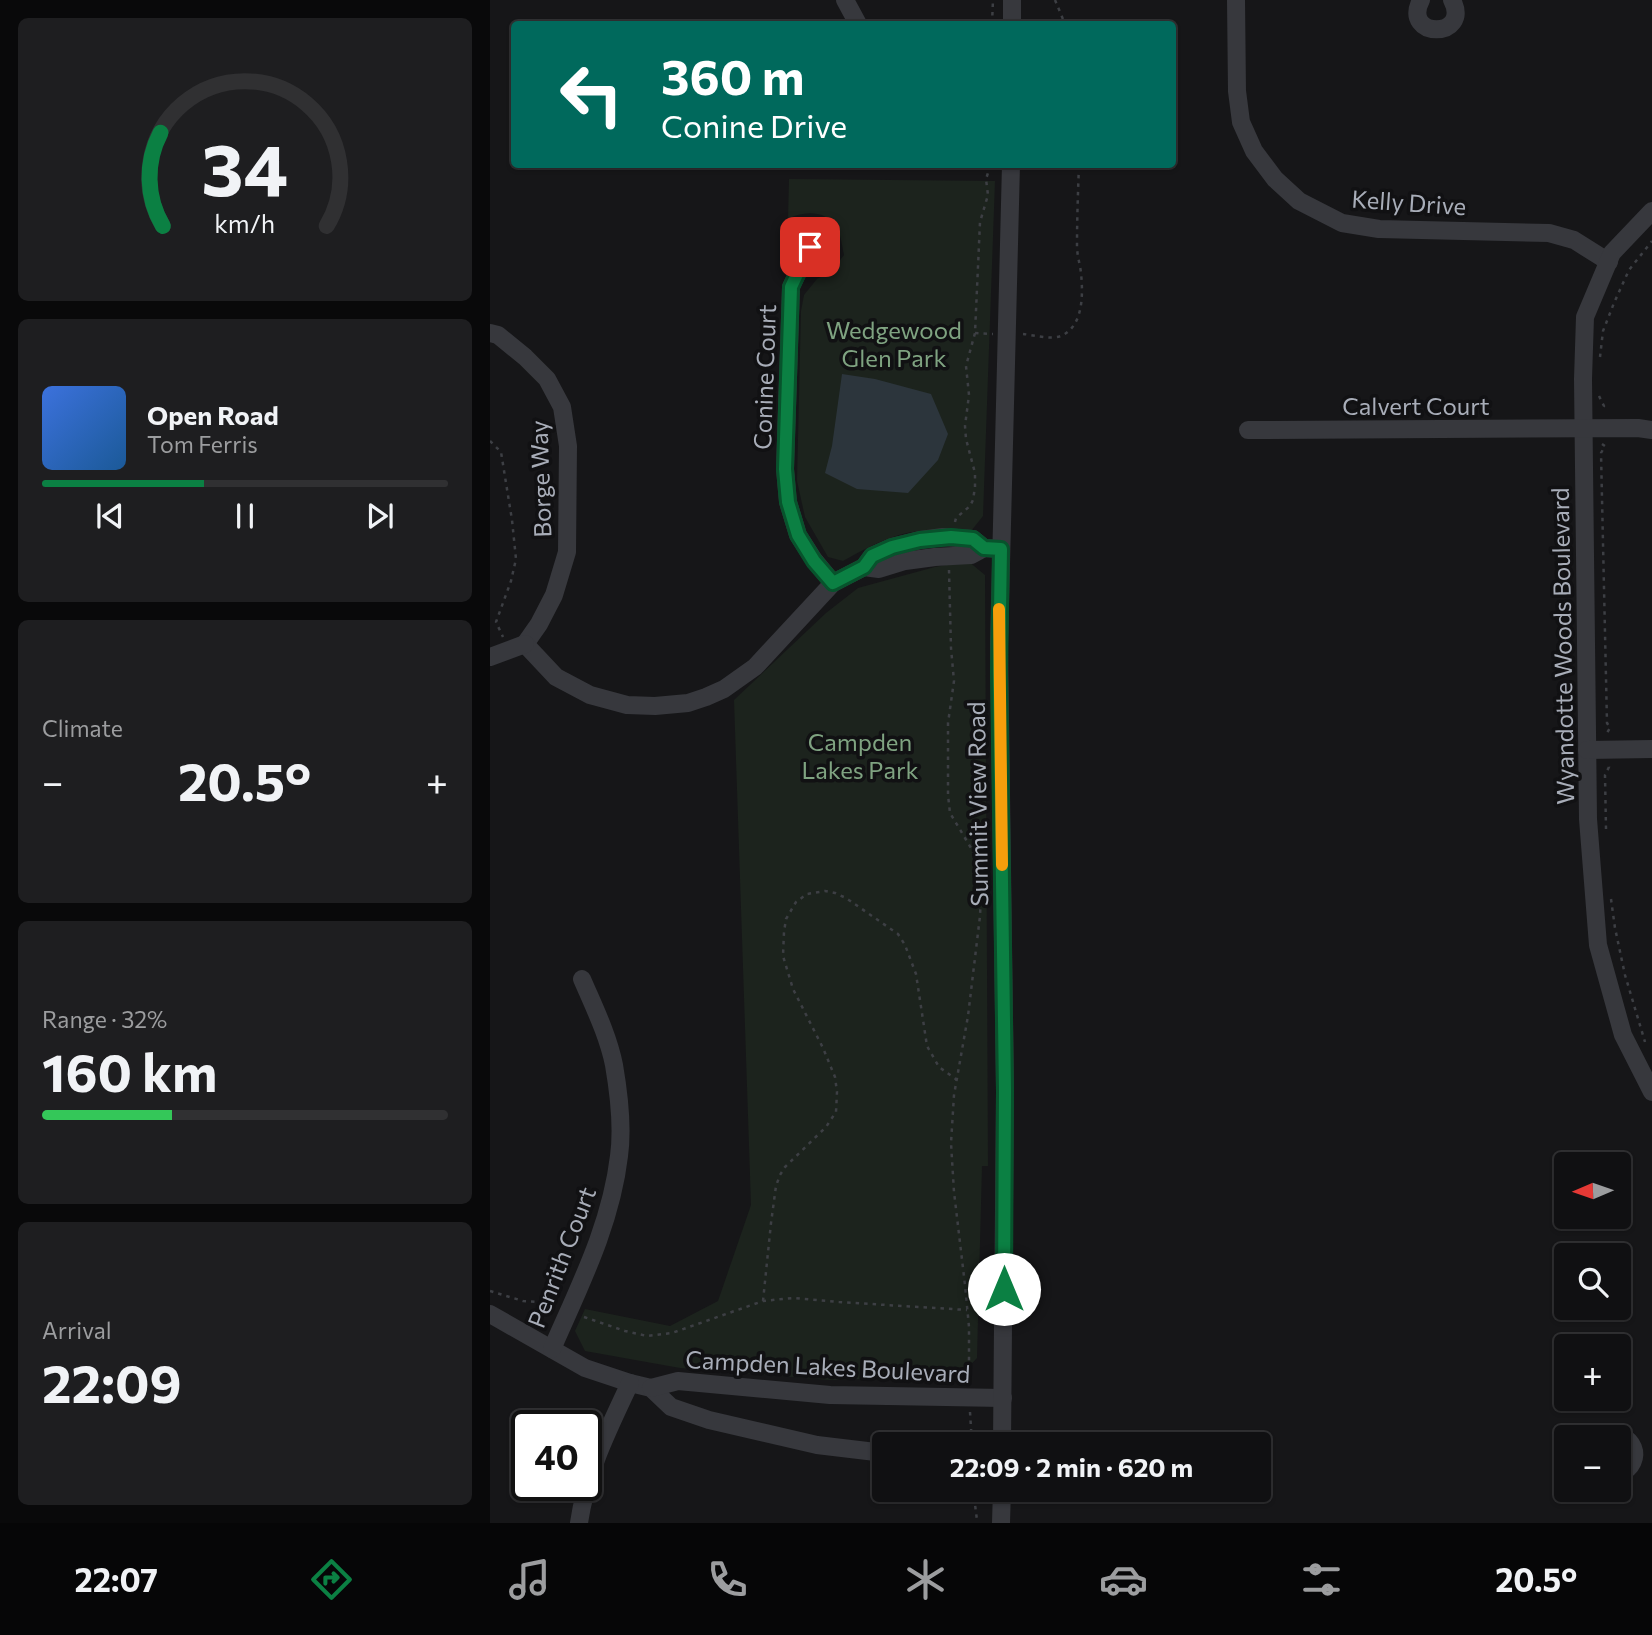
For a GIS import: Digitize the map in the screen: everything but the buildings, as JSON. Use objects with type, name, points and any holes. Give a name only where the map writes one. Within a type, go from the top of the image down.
[{"type":"street","points":[[845,0],[856,21]]},
{"type":"street","points":[[1012,0],[1012,21]]},
{"type":"street","name":"Kelly Drive","points":[[1236,0],[1237,91],[1241,121],[1254,151],[1275,179],[1298,201],[1342,223],[1379,229],[1549,233],[1574,240],[1609,262]]},
{"type":"street","points":[[1421,0],[1417,11],[1421,23],[1437,30],[1449,26],[1453,20],[1455,8],[1452,0]]},
{"type":"street","name":"Summit View Road","points":[[1002,1432],[1005,1091],[999,653],[992,548],[1011,168]]},
{"type":"street","name":"Wyandotte Woods Boulevard","points":[[1652,211],[1612,253],[1585,317],[1593,429],[1588,819],[1598,945],[1623,1035],[1652,1092]]},
{"type":"street","name":"Conine Court","points":[[810,247],[791,287],[785,469],[788,502],[798,535],[814,561],[833,583]]},
{"type":"street","name":"Borge Way","points":[[490,333],[498,335],[547,379],[562,407],[568,446],[567,552],[554,595],[538,624],[517,647]]},
{"type":"street","name":"Calvert Court","points":[[1248,430],[1652,430]]},
{"type":"street","points":[[490,657],[517,647],[556,677],[590,695],[627,705],[688,703],[724,689],[755,667],[833,583],[864,567],[872,556],[892,547],[920,540],[951,537],[973,539],[992,548]]},
{"type":"street","points":[[864,567],[879,569],[905,561],[971,555],[992,548]]},
{"type":"street","points":[[1587,750],[1652,749]]},
{"type":"street","name":"Penrith Court","points":[[552,1349],[603,1230],[615,1187],[620,1153],[620,1114],[614,1064],[603,1027],[582,979]]},
{"type":"street","name":"Campden Lakes Boulevard","points":[[490,1314],[585,1367],[651,1388],[678,1381],[830,1395],[1003,1398]]},
{"type":"street","points":[[579,1523],[600,1447],[630,1383]]},
{"type":"street","name":"Campden Lakes Boulevard","points":[[651,1388],[671,1407],[709,1420],[817,1445],[872,1451]]},
{"type":"street","points":[[1001,1523],[1002,1502]]},
{"type":"path","points":[[992,21],[993,0]]},
{"type":"path","points":[[1055,0],[1064,21]]},
{"type":"path","points":[[951,537],[956,518],[974,500],[975,472],[965,426],[969,395],[966,366],[975,333],[980,222],[988,195],[986,179],[989,168]]},
{"type":"path","points":[[1019,334],[1052,337],[1062,335],[1079,317],[1082,302],[1077,251],[1079,168]]},
{"type":"path","points":[[1600,364],[1603,331],[1614,303],[1629,270],[1652,241]]},
{"type":"path","points":[[975,333],[994,334]]},
{"type":"path","points":[[1599,396],[1604,406],[1600,409],[1593,429],[1605,446],[1601,453],[1607,723],[1610,728],[1606,734],[1606,763],[1609,767],[1605,775],[1606,831]]},
{"type":"path","points":[[490,442],[501,452],[516,559],[496,622],[517,647]]},
{"type":"path","points":[[950,556],[954,681],[948,723],[948,795],[950,813],[982,870],[981,916],[954,1095],[951,1143],[967,1310],[971,1432]]},
{"type":"path","points":[[763,1301],[774,1199],[780,1175],[826,1127],[836,1112],[835,1077],[793,989],[783,956],[786,919],[796,902],[807,894],[825,891],[835,893],[898,934],[916,974],[927,1046],[939,1067],[957,1080]]},
{"type":"path","points":[[1611,891],[1615,928],[1625,975],[1647,1046]]},
{"type":"path","points":[[490,1291],[523,1301],[551,1303],[625,1331],[647,1336],[672,1334],[763,1301],[793,1298],[967,1310]]},
{"type":"path","points":[[975,1502],[977,1520]]},
{"type":"green space","name":"Wedgewood Glen Park","points":[[789,179],[995,181],[983,516],[971,531],[935,530],[908,533],[877,543],[843,561],[828,557],[805,517],[797,481],[801,311],[804,295],[817,279],[832,271],[844,255],[838,229],[826,217],[807,213],[788,219]]},
{"type":"green space","name":"Campden Lakes Park","points":[[968,561],[985,575],[988,1166],[982,1166],[977,1358],[960,1376],[830,1380],[680,1368],[585,1351],[575,1331],[585,1309],[670,1326],[718,1301],[751,1205],[734,700],[826,613],[858,588]]},
{"type":"shaded area","points":[[842,374],[875,379],[931,394],[948,434],[938,460],[908,493],[857,489],[825,473],[832,446]]},
{"type":"slow traffic","points":[[999,609],[1002,865]]},
{"type":"route","points":[[810,247],[791,287],[785,469],[788,502],[798,535],[814,561],[833,583],[864,567],[872,556],[892,547],[920,540],[951,537],[973,539],[984,548],[1001,549],[999,672],[1005,1091],[1004,1289]]}]
